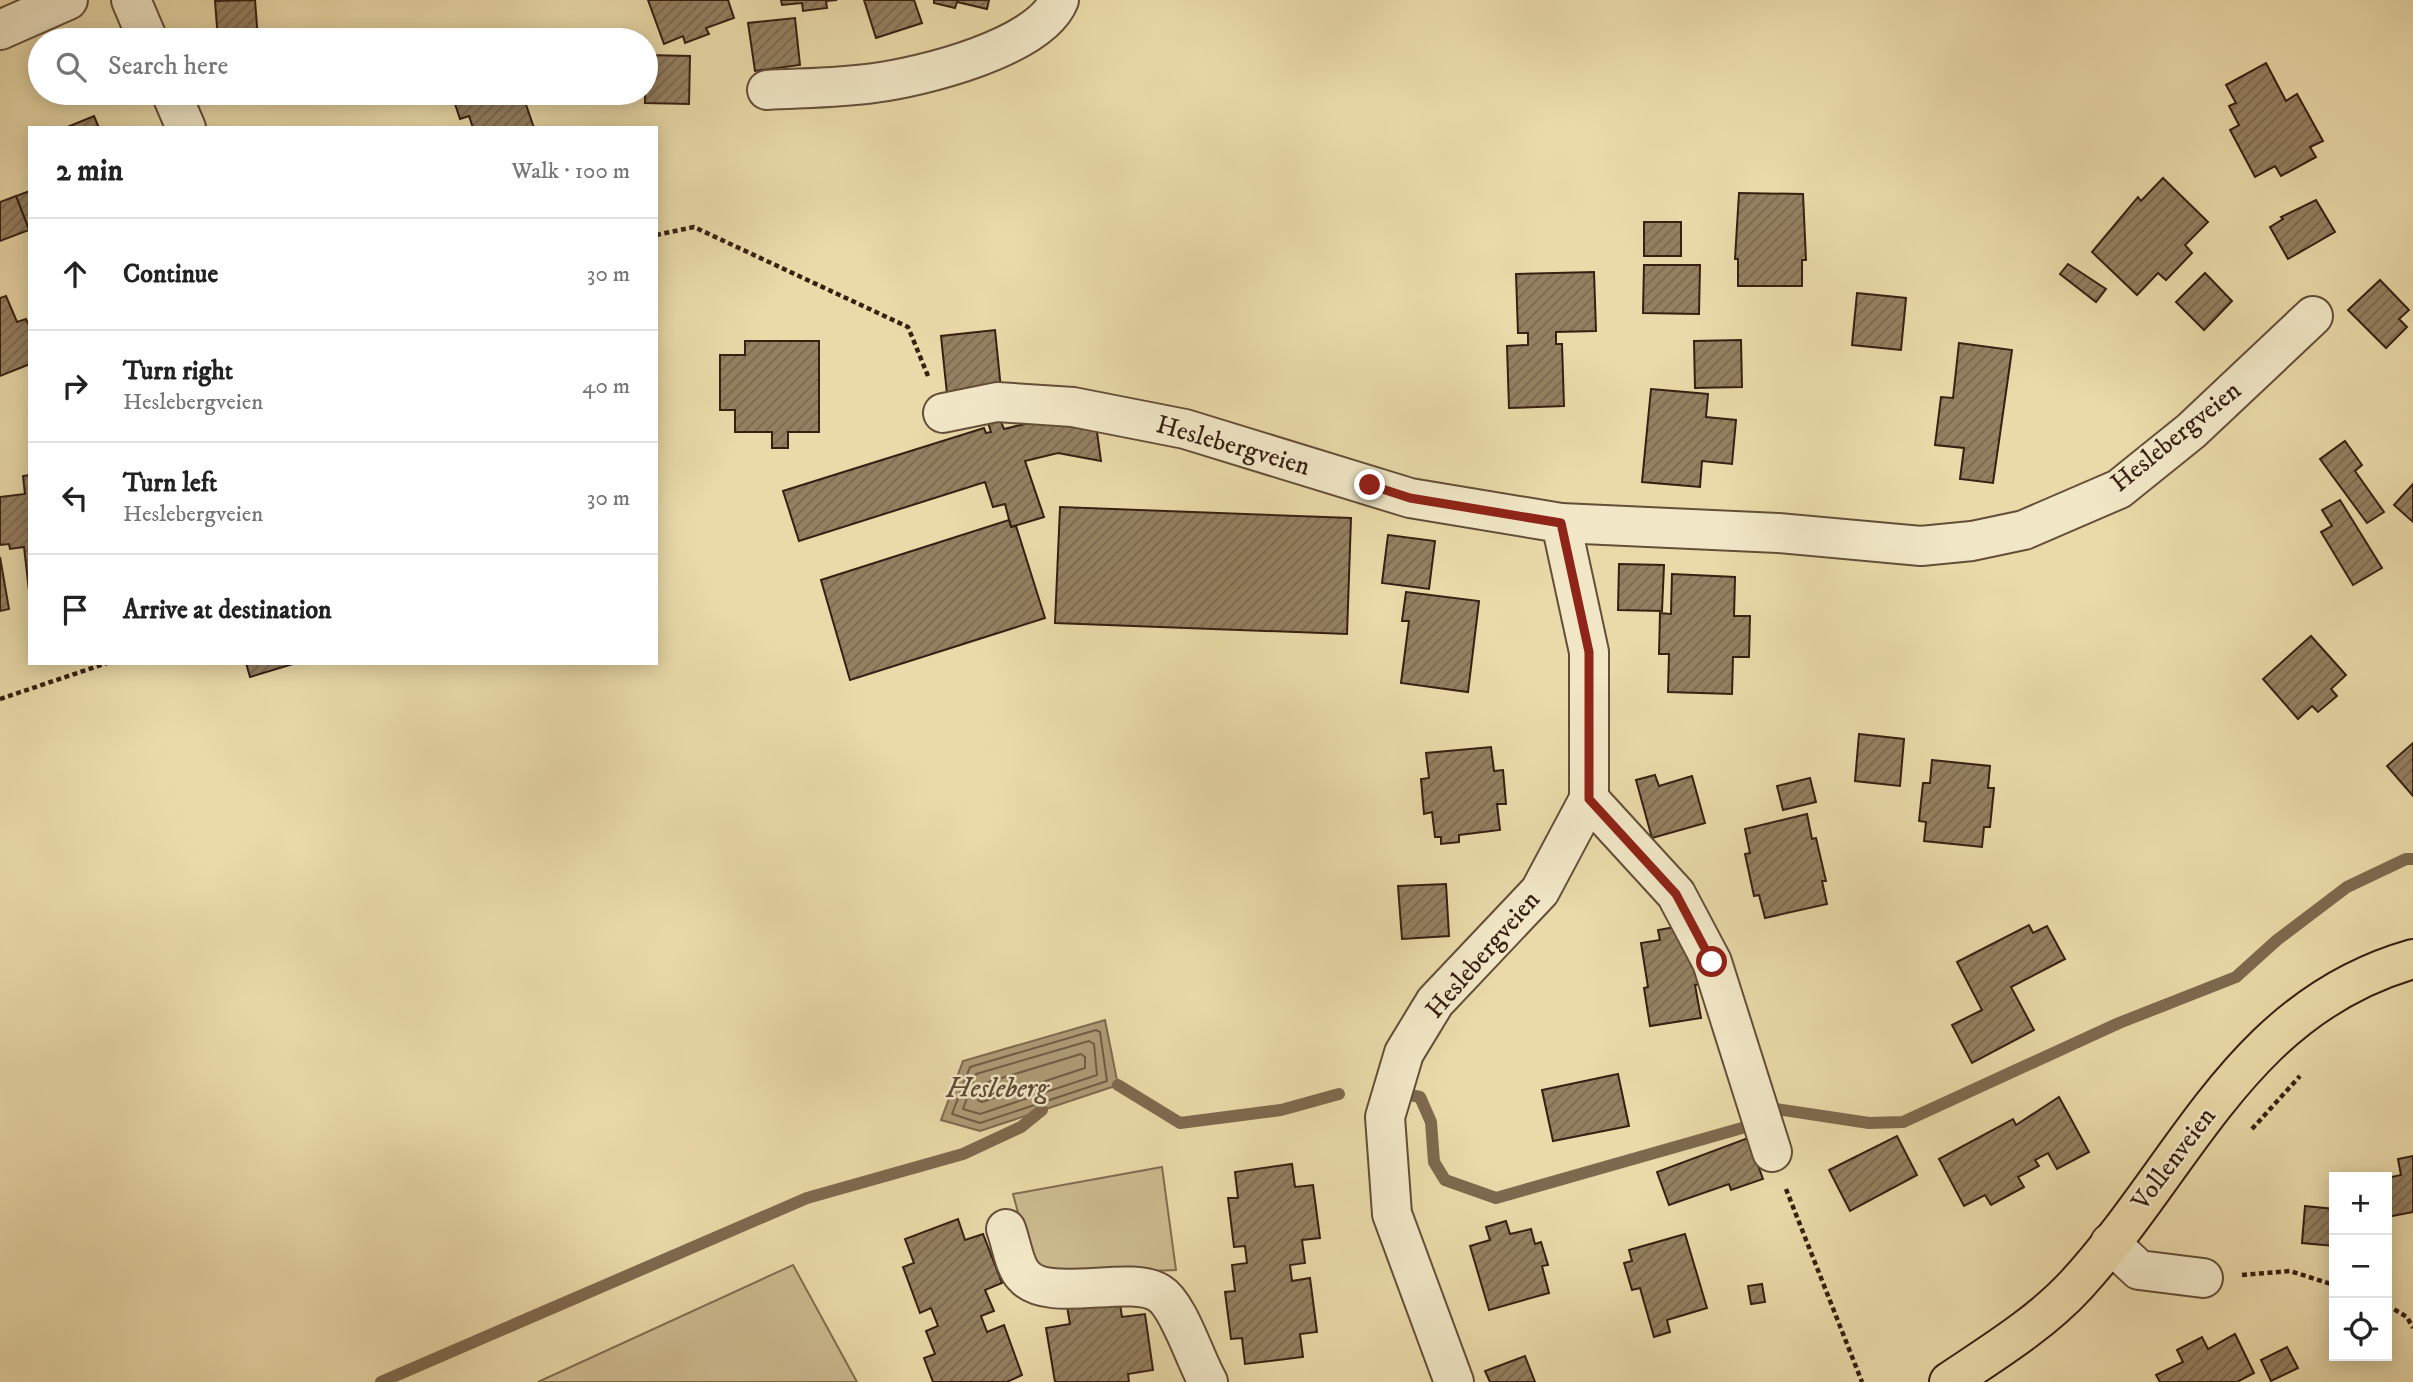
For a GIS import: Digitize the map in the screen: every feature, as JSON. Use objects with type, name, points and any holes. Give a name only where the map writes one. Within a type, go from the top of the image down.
[{"type":"main road","name":"Vollenveien","points":[[1949,1382],[2049,1310],[2074,1287],[2223,1095],[2275,1034],[2318,1000],[2380,968],[2413,959]]},
{"type":"street","points":[[0,30],[68,0]]},
{"type":"street","points":[[131,0],[143,28]]},
{"type":"street","points":[[767,90],[875,83],[965,62],[1027,36],[1059,0]]},
{"type":"street","points":[[176,105],[185,126]]},
{"type":"street","name":"Heslebergveien","points":[[943,413],[997,402],[1073,407],[1185,429],[1410,498],[1561,523],[1778,533],[1921,546],[1972,541],[2024,530],[2119,489],[2191,431],[2313,316]]},
{"type":"street","name":"Heslebergveien","points":[[1454,1382],[1392,1214],[1385,1117],[1404,1053],[1435,1002],[1540,891],[1589,799],[1589,652],[1561,523]]},
{"type":"street","points":[[1589,799],[1676,894],[1706,951],[1772,1152]]},
{"type":"street","points":[[1006,1229],[1023,1275],[1038,1285],[1084,1289],[1137,1286],[1160,1293],[1174,1310],[1208,1382]]},
{"type":"street","points":[[2110,1243],[2139,1270],[2203,1278]]},
{"type":"path","points":[[658,235],[694,227],[908,327],[943,413]]},
{"type":"path","points":[[0,699],[101,665]]},
{"type":"path","points":[[1772,1152],[1862,1382]]},
{"type":"path","points":[[2203,1278],[2290,1271],[2329,1283]]},
{"type":"path","points":[[2392,1308],[2407,1317],[2413,1328]]},
{"type":"shaded area","points":[[1162,1167],[1176,1270],[1046,1275],[1031,1260],[1013,1194]]},
{"type":"shaded area","points":[[793,1265],[857,1382],[538,1382]]},
{"type":"water","name":"Hesleberg","points":[[1105,1020],[1118,1085],[980,1131],[941,1120],[963,1061]]},
{"type":"building","points":[[255,0],[257,28],[217,28],[215,1]]},
{"type":"building","points":[[648,0],[728,0],[734,18],[706,28],[709,34],[685,43],[683,36],[664,44]]},
{"type":"building","points":[[781,0],[837,0],[826,1],[827,8],[803,11],[802,3],[782,5]]},
{"type":"building","points":[[864,0],[914,0],[922,23],[876,38]]},
{"type":"building","points":[[934,0],[989,0],[987,9],[957,2],[955,8],[934,3]]},
{"type":"building","points":[[795,18],[800,65],[755,71],[748,23]]},
{"type":"building","points":[[658,55],[690,56],[689,104],[658,103]]},
{"type":"building","points":[[2266,63],[2286,101],[2297,94],[2323,141],[2310,147],[2316,157],[2281,176],[2275,166],[2255,177],[2230,130],[2239,125],[2229,106],[2236,103],[2226,85]]},
{"type":"building","points":[[455,105],[526,105],[533,126],[472,126],[469,116],[460,119]]},
{"type":"building","points":[[94,116],[98,126],[70,126]]},
{"type":"building","points":[[2163,178],[2208,222],[2185,245],[2192,253],[2166,280],[2158,273],[2137,295],[2092,252],[2138,197],[2141,201]]},
{"type":"building","points":[[28,192],[28,227],[16,196]]},
{"type":"building","points":[[1739,193],[1803,194],[1806,260],[1802,260],[1802,286],[1738,286],[1738,259],[1735,259]]},
{"type":"building","points":[[16,196],[28,230],[0,241],[0,202]]},
{"type":"building","points":[[2316,200],[2335,232],[2288,259],[2270,227],[2283,219],[2281,217]]},
{"type":"building","points":[[1644,222],[1681,222],[1681,256],[1644,256]]},
{"type":"building","points":[[2068,264],[2106,289],[2096,302],[2060,274]]},
{"type":"building","points":[[1644,265],[1700,265],[1699,314],[1643,313]]},
{"type":"building","points":[[1594,272],[1596,331],[1556,332],[1556,344],[1562,344],[1564,406],[1509,408],[1507,346],[1528,345],[1528,333],[1518,333],[1516,274]]},
{"type":"building","points":[[2205,273],[2232,301],[2204,330],[2176,302]]},
{"type":"building","points":[[2380,280],[2409,310],[2399,319],[2407,327],[2386,348],[2348,310]]},
{"type":"building","points":[[1857,293],[1906,298],[1901,350],[1852,345]]},
{"type":"building","points":[[6,296],[17,322],[26,319],[28,324],[28,365],[0,376],[0,298]]},
{"type":"building","points":[[995,330],[1001,389],[947,394],[941,336]]},
{"type":"building","points":[[1741,340],[1742,387],[1695,388],[1694,341]]},
{"type":"building","points":[[745,341],[819,341],[819,432],[788,432],[788,448],[772,448],[772,432],[735,432],[735,410],[720,410],[720,355],[745,355]]},
{"type":"building","points":[[1959,343],[2012,350],[1993,483],[1960,479],[1964,448],[1935,445],[1941,397],[1953,398]]},
{"type":"building","points":[[1651,389],[1708,394],[1706,417],[1736,420],[1732,464],[1702,461],[1700,487],[1642,482]]},
{"type":"building","points":[[1050,418],[1096,425],[1101,461],[1058,453],[1025,461],[1044,517],[1011,527],[1005,504],[993,507],[985,482],[799,541],[783,491],[984,428],[986,433],[991,432],[988,423],[1000,419],[1004,429]]},
{"type":"building","points":[[2345,441],[2362,465],[2355,471],[2384,512],[2367,523],[2320,459]]},
{"type":"building","points":[[28,475],[28,582],[24,547],[10,549],[9,544],[0,545],[0,497],[25,494],[23,476]]},
{"type":"building","points":[[2413,484],[2413,522],[2394,505]]},
{"type":"building","points":[[2340,500],[2382,568],[2353,585],[2321,532],[2332,526],[2322,510]]},
{"type":"building","points":[[1060,507],[1351,518],[1347,634],[1055,623]]},
{"type":"building","points":[[1009,520],[1011,527],[1016,526],[1045,618],[850,680],[821,580]]},
{"type":"building","points":[[1388,535],[1435,541],[1429,589],[1382,583]]},
{"type":"building","points":[[0,557],[9,609],[0,611]]},
{"type":"building","points":[[1619,564],[1664,565],[1662,611],[1618,610]]},
{"type":"building","points":[[1672,574],[1735,577],[1734,616],[1750,616],[1749,657],[1733,657],[1732,694],[1668,692],[1669,654],[1659,654],[1660,613],[1671,614]]},
{"type":"building","points":[[1406,592],[1479,601],[1468,692],[1401,683],[1409,621],[1402,621]]},
{"type":"building","points":[[2311,636],[2346,675],[2331,689],[2337,696],[2318,712],[2312,706],[2298,719],[2263,679]]},
{"type":"building","points":[[247,665],[290,665],[250,677]]},
{"type":"building","points":[[1859,734],[1904,739],[1900,786],[1855,781]]},
{"type":"building","points":[[2413,743],[2413,796],[2387,766]]},
{"type":"building","points":[[1491,747],[1494,771],[1503,770],[1506,804],[1497,804],[1500,830],[1459,835],[1459,842],[1441,844],[1441,837],[1435,837],[1432,812],[1424,814],[1421,779],[1429,778],[1426,753]]},
{"type":"building","points":[[1932,760],[1990,766],[1988,788],[1994,788],[1990,827],[1984,827],[1982,847],[1924,841],[1926,822],[1919,821],[1923,783],[1930,783]]},
{"type":"building","points":[[1655,775],[1659,786],[1692,776],[1705,823],[1652,838],[1636,780]]},
{"type":"building","points":[[1810,778],[1816,802],[1783,810],[1777,786]]},
{"type":"building","points":[[1807,814],[1812,839],[1816,838],[1826,881],[1822,881],[1827,904],[1765,918],[1759,895],[1754,896],[1745,854],[1750,853],[1745,829]]},
{"type":"building","points":[[1446,884],[1449,936],[1402,939],[1398,886]]},
{"type":"building","points":[[2029,925],[2033,933],[2047,926],[2065,959],[2011,987],[2034,1030],[1972,1063],[1952,1025],[1982,1010],[1957,962]]},
{"type":"building","points":[[1681,926],[1703,984],[1695,985],[1701,1018],[1650,1026],[1644,988],[1648,987],[1641,943],[1660,940],[1658,930]]},
{"type":"building","points":[[1618,1074],[1629,1126],[1553,1141],[1542,1090]]},
{"type":"building","points":[[2059,1097],[2089,1152],[2057,1169],[2048,1153],[2035,1160],[2039,1166],[2018,1177],[2024,1187],[1991,1205],[1985,1195],[1964,1206],[1939,1159],[2013,1119],[2016,1125]]},
{"type":"building","points":[[1897,1136],[1917,1175],[1850,1211],[1829,1170]]},
{"type":"building","points":[[1748,1138],[1763,1179],[1731,1190],[1729,1184],[1669,1205],[1657,1172]]},
{"type":"building","points":[[2413,1156],[2413,1212],[2392,1216],[2392,1177],[2401,1175],[2398,1159]]},
{"type":"building","points":[[1292,1164],[1295,1187],[1313,1185],[1320,1238],[1302,1240],[1305,1263],[1290,1265],[1292,1281],[1310,1278],[1317,1332],[1300,1334],[1303,1357],[1245,1364],[1242,1338],[1231,1339],[1225,1292],[1235,1291],[1232,1265],[1247,1263],[1245,1246],[1234,1247],[1228,1198],[1238,1198],[1235,1172]]},
{"type":"building","points":[[2305,1206],[2329,1208],[2329,1246],[2302,1243]]},
{"type":"building","points":[[958,1219],[965,1240],[983,1234],[1002,1283],[985,1290],[994,1311],[981,1316],[987,1332],[1004,1325],[1022,1375],[1007,1382],[933,1382],[924,1358],[935,1354],[926,1331],[938,1326],[931,1308],[920,1313],[903,1267],[914,1263],[905,1239]]},
{"type":"building","points":[[1506,1221],[1510,1234],[1531,1229],[1535,1244],[1541,1242],[1548,1265],[1542,1266],[1549,1293],[1489,1310],[1470,1246],[1490,1240],[1486,1227]]},
{"type":"building","points":[[1685,1234],[1707,1308],[1667,1320],[1670,1332],[1654,1337],[1640,1288],[1632,1290],[1624,1263],[1632,1261],[1629,1250]]},
{"type":"building","points":[[1762,1284],[1765,1302],[1751,1304],[1748,1286]]},
{"type":"building","points":[[1119,1298],[1122,1317],[1145,1314],[1153,1370],[1128,1374],[1129,1382],[1055,1382],[1046,1328],[1070,1324],[1067,1306]]},
{"type":"building","points":[[2235,1334],[2254,1373],[2237,1382],[2160,1382],[2156,1375],[2183,1362],[2177,1350],[2202,1337],[2208,1349]]},
{"type":"building","points":[[2287,1347],[2298,1368],[2271,1381],[2261,1360]]},
{"type":"building","points":[[1525,1356],[1535,1382],[1490,1382],[1485,1371]]},
{"type":"waterway","points":[[1776,1109],[1869,1123],[1903,1122],[2119,1023],[2236,977],[2277,940],[2347,887],[2406,859],[2413,859]]},
{"type":"waterway","points":[[1118,1085],[1180,1123],[1281,1110],[1339,1094]]},
{"type":"waterway","points":[[1410,1095],[1420,1097],[1431,1122],[1434,1162],[1445,1180],[1496,1198],[1742,1128]]},
{"type":"waterway","points":[[381,1382],[807,1198],[963,1154],[1021,1127],[1042,1110]]},
{"type":"route","points":[[1370,485],[1410,498],[1561,523],[1589,652],[1589,799],[1676,894],[1712,962]]}]
